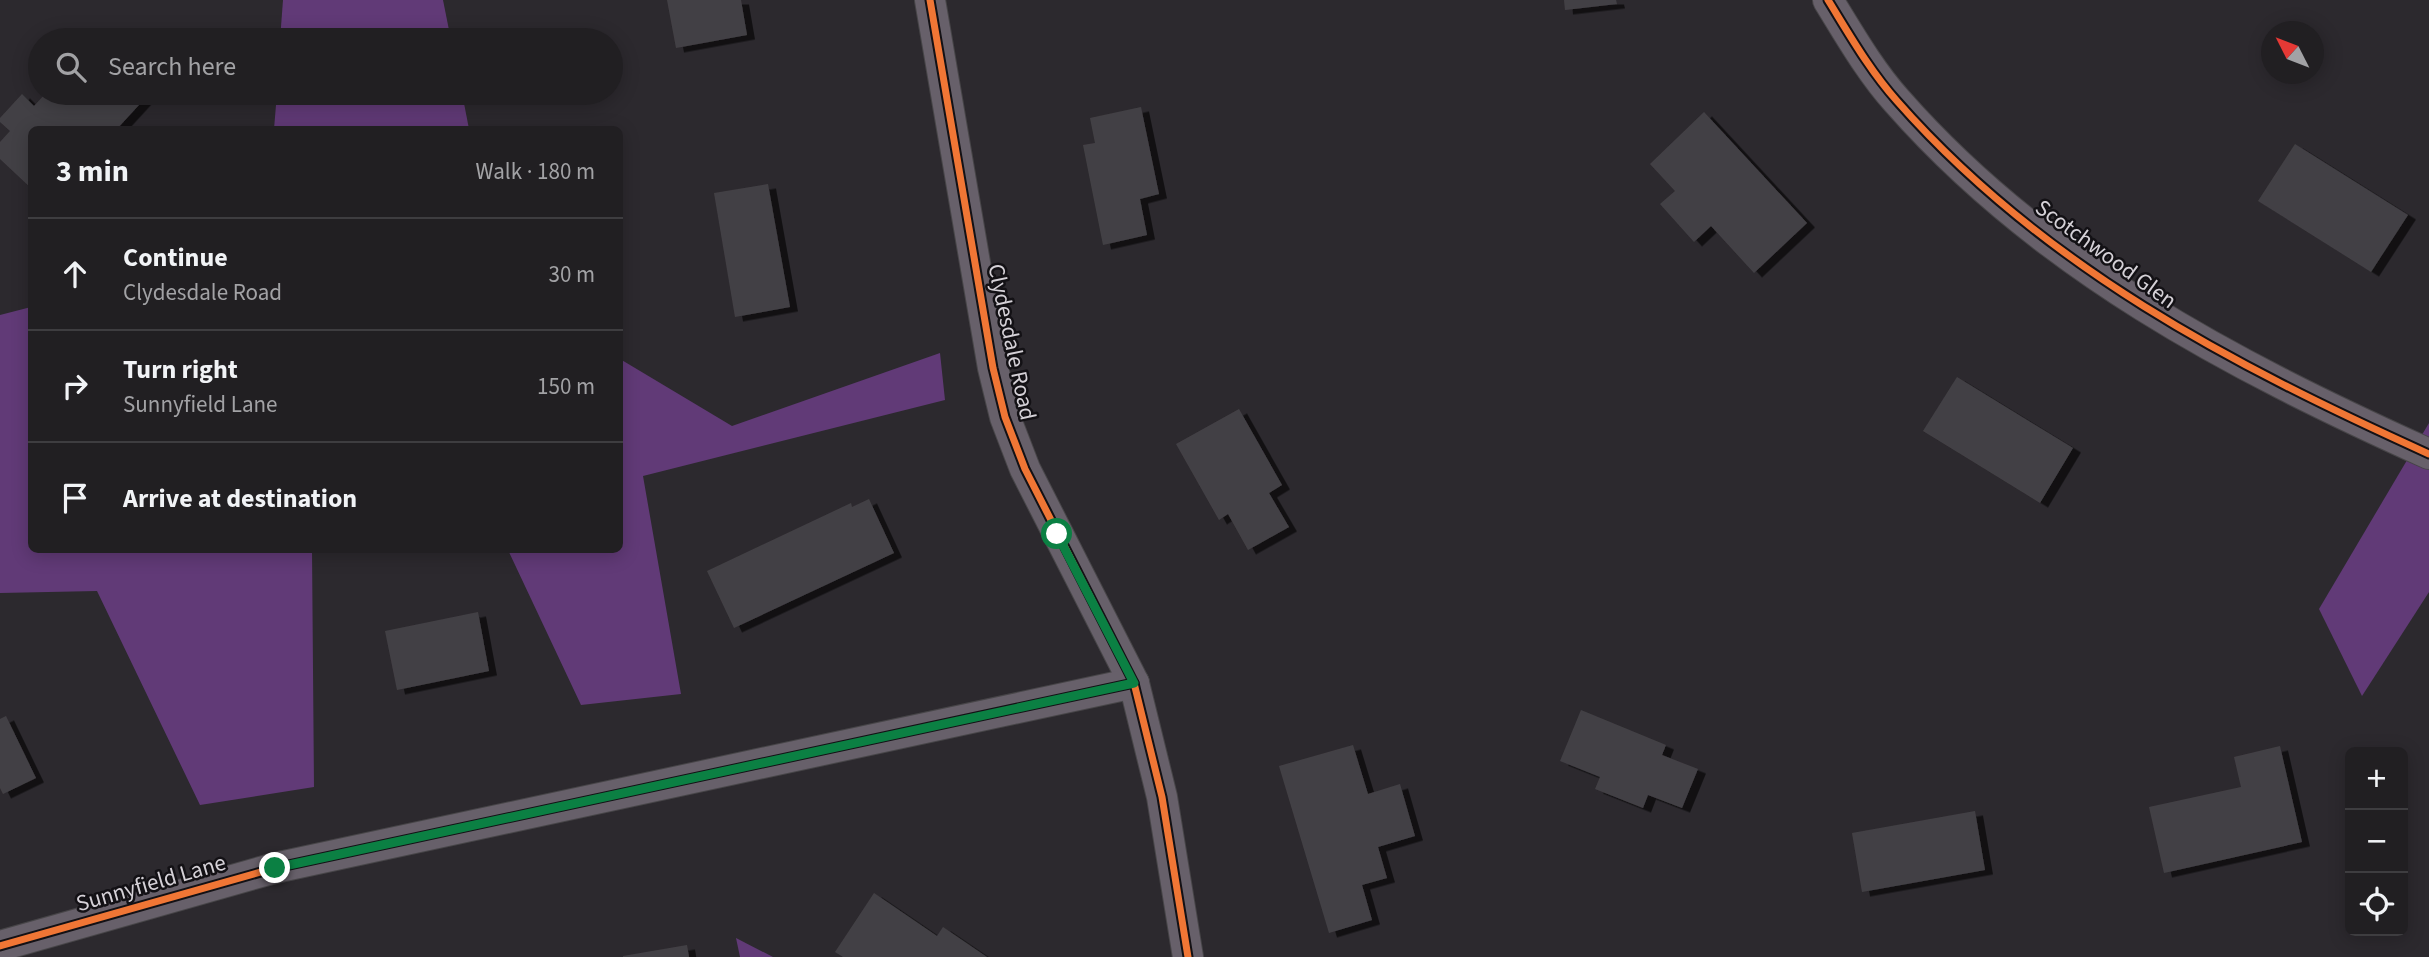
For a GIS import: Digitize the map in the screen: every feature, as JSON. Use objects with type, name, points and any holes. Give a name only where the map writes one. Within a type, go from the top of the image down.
[{"type":"street","name":"Clydesdale Road","points":[[930,0],[993,368],[1005,417],[1030,480],[1134,683],[1162,797],[1188,957]]},
{"type":"street","name":"Scotchwood Glen","points":[[1828,0],[1857,47],[1895,99],[1967,171],[2066,253],[2154,316],[2319,404],[2429,454]]},
{"type":"street","name":"Sunnyfield Lane","points":[[0,946],[275,868],[1134,683]]},
{"type":"shaded area","points":[[283,0],[443,0],[449,28],[281,28]]},
{"type":"shaded area","points":[[276,105],[464,105],[468,126],[274,126]]},
{"type":"shaded area","points":[[28,308],[28,553],[312,553],[314,787],[200,805],[97,591],[0,593],[0,315]]},
{"type":"shaded area","points":[[940,353],[945,400],[643,476],[681,694],[581,705],[509,553],[623,553],[623,361],[732,426]]},
{"type":"shaded area","points":[[2429,423],[2429,592],[2362,696],[2319,609]]},
{"type":"shaded area","points":[[736,938],[773,957],[740,957]]},
{"type":"building","points":[[667,0],[741,0],[747,35],[676,48]]},
{"type":"building","points":[[1564,0],[1616,0],[1617,4],[1565,10]]},
{"type":"building","points":[[22,94],[28,100],[28,105],[139,105],[120,126],[28,126],[28,185],[0,159],[0,142],[10,131],[0,122],[0,118]]},
{"type":"building","points":[[1141,107],[1159,194],[1140,199],[1147,235],[1103,245],[1083,145],[1095,143],[1090,118]]},
{"type":"building","points":[[1704,112],[1807,223],[1754,273],[1711,226],[1694,242],[1660,204],[1675,191],[1650,164]]},
{"type":"building","points":[[2295,144],[2408,215],[2371,272],[2258,201]]},
{"type":"building","points":[[768,184],[790,307],[735,317],[714,193]]},
{"type":"building","points":[[1957,377],[2073,448],[2040,503],[1923,431]]},
{"type":"building","points":[[1239,409],[1282,485],[1269,493],[1289,527],[1248,550],[1228,514],[1219,520],[1176,444]]},
{"type":"building","points":[[869,499],[894,553],[734,628],[707,571],[851,503],[852,507]]},
{"type":"building","points":[[478,612],[489,671],[397,690],[385,631]]},
{"type":"building","points":[[1581,710],[1666,745],[1662,755],[1698,769],[1682,808],[1648,795],[1643,808],[1595,789],[1600,777],[1560,761]]},
{"type":"building","points":[[6,716],[36,778],[3,794],[0,788],[0,719]]},
{"type":"building","points":[[1353,745],[1368,794],[1400,784],[1415,836],[1378,847],[1387,878],[1362,885],[1372,920],[1329,933],[1279,766]]},
{"type":"building","points":[[2280,746],[2302,842],[2164,873],[2149,807],[2241,787],[2234,757]]},
{"type":"building","points":[[1975,811],[1985,870],[1862,892],[1852,833]]},
{"type":"building","points":[[874,893],[937,936],[943,927],[987,957],[843,957],[835,952]]},
{"type":"building","points":[[687,945],[689,957],[623,957],[623,956]]},
{"type":"cycle path","points":[[930,0],[993,368],[1005,417],[1025,469],[1134,683],[1162,797],[1188,957]]},
{"type":"cycle path","points":[[1828,0],[1887,89],[1953,160],[2014,213],[2077,262],[2212,347],[2429,454]]},
{"type":"cycle path","points":[[0,946],[275,868],[1134,683]]},
{"type":"route","points":[[275,868],[1134,683],[1057,534]]}]
